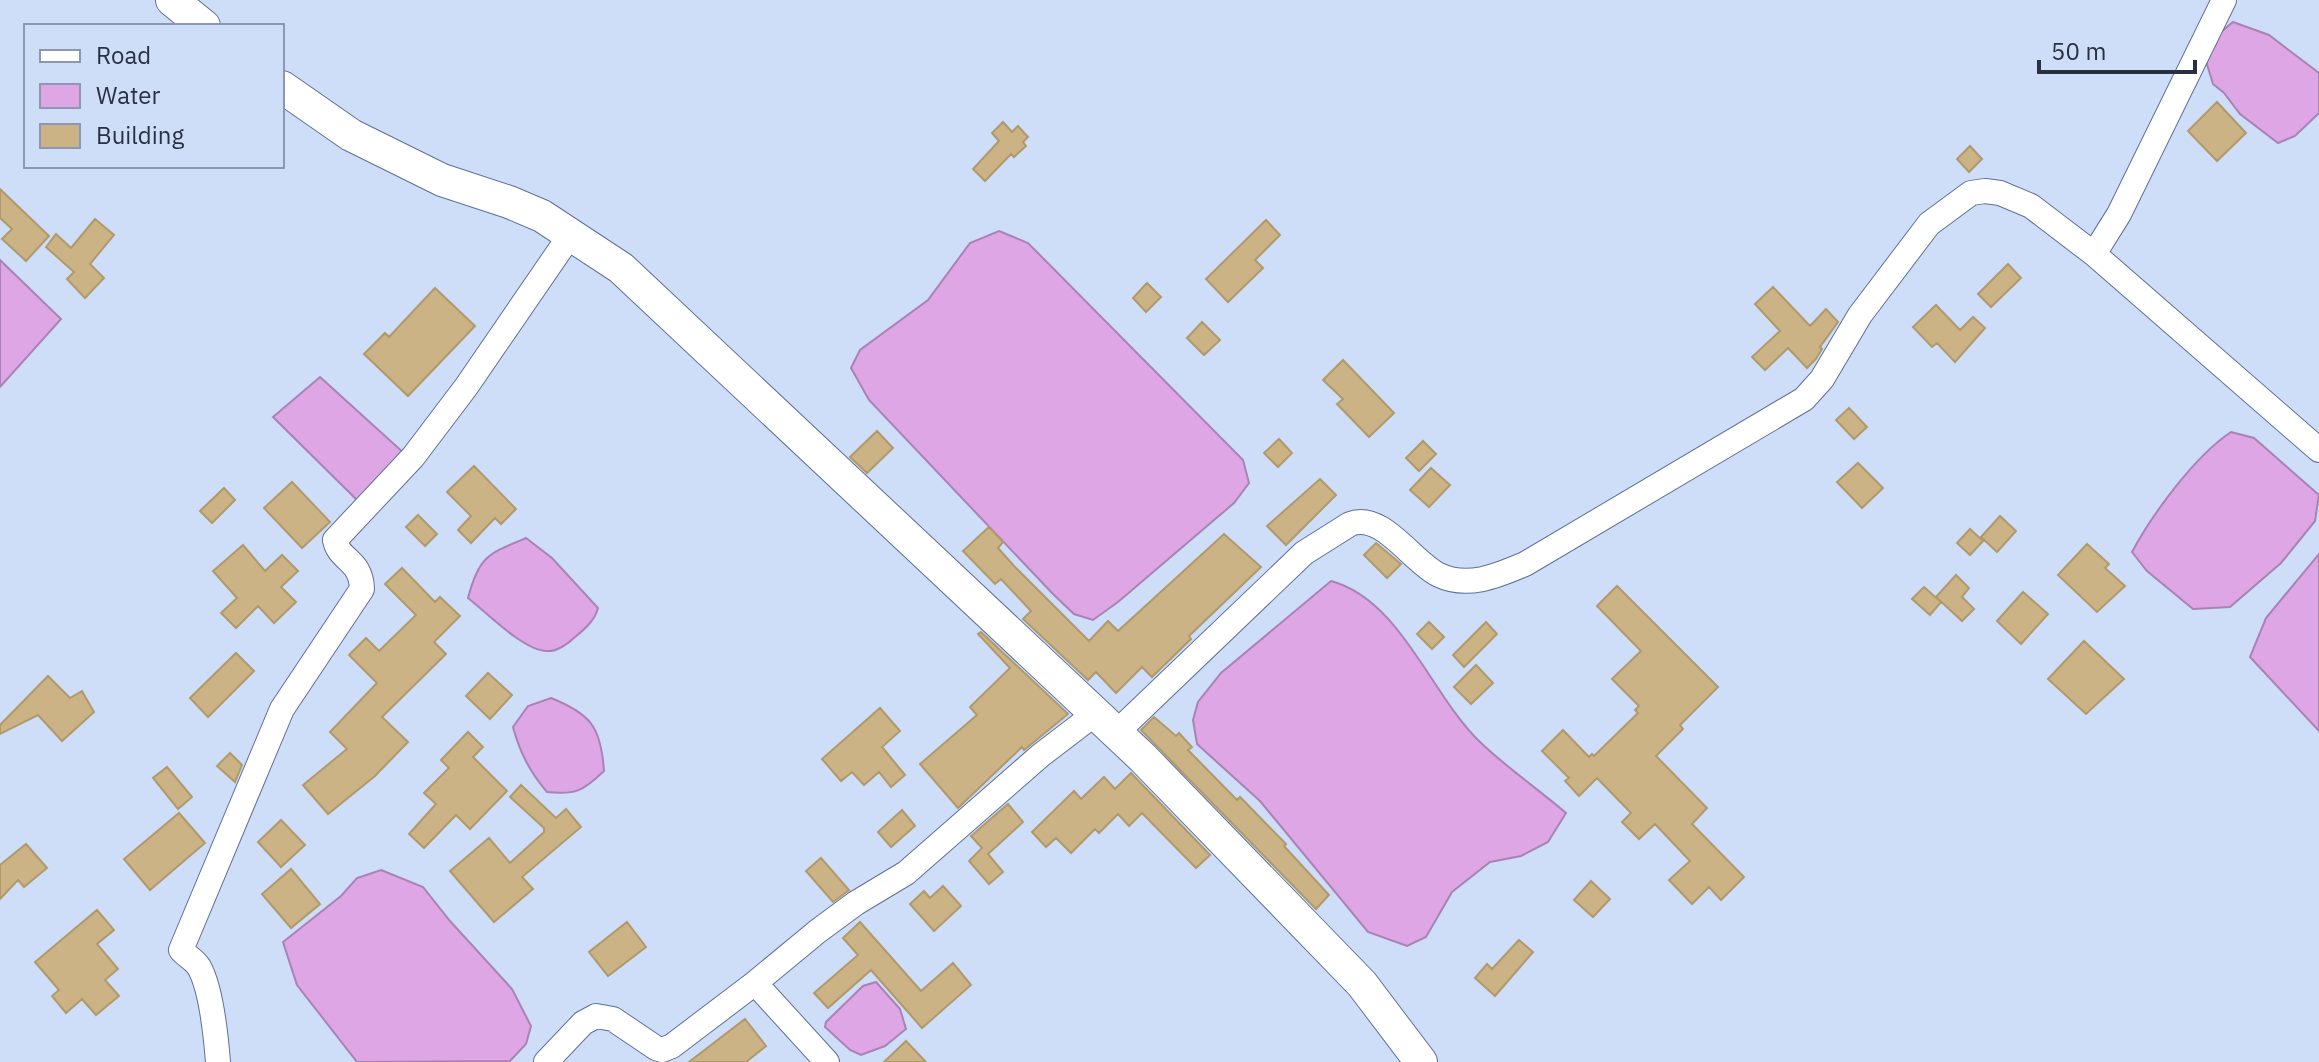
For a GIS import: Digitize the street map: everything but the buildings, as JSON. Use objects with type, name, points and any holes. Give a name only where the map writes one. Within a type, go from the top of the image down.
[{"type":"street","points":[[172,0],[202,24]]},
{"type":"street","points":[[2094,254],[2119,214],[2224,0]]},
{"type":"street","points":[[284,88],[351,135],[442,180],[542,216],[621,268],[1107,722],[1362,984],[1421,1062]]},
{"type":"street","points":[[546,1062],[583,1023],[596,1016],[613,1019],[662,1050],[672,1046],[818,931],[856,903],[906,873],[1041,755],[1107,722],[1304,553],[1350,524],[1358,521],[1375,524],[1440,575],[1464,580],[1491,579],[1525,564],[1765,425],[1804,399],[1822,379],[1860,315],[1929,224],[1971,193],[2000,193],[2018,199],[2094,254],[2319,450]]},
{"type":"street","points":[[218,1062],[215,1028],[201,971],[194,960],[181,950],[282,709],[362,589],[359,569],[337,547],[335,540],[413,457],[466,387],[571,234]]},
{"type":"street","points":[[755,983],[827,1062]]},
{"type":"water","points":[[2233,22],[2269,35],[2319,73],[2319,113],[2295,136],[2278,143],[2240,114],[2213,84],[2202,48]]},
{"type":"water","points":[[999,231],[1028,243],[1243,460],[1249,483],[1234,503],[1093,620],[1074,614],[1053,594],[869,400],[851,368],[860,350],[928,300],[970,243]]},
{"type":"water","points":[[0,260],[61,319],[0,387]]},
{"type":"water","points":[[320,377],[406,455],[358,501],[273,417]]},
{"type":"water","points":[[2231,432],[2254,438],[2319,495],[2315,521],[2281,563],[2230,607],[2193,609],[2147,571],[2132,552],[2176,486],[2203,455]]},
{"type":"water","points":[[526,538],[552,558],[598,608],[586,627],[554,650],[528,645],[468,598],[476,573],[487,558]]},
{"type":"water","points":[[2319,554],[2319,731],[2250,657],[2266,618]]},
{"type":"water","points":[[1331,581],[1355,591],[1377,607],[1480,742],[1566,813],[1548,842],[1521,856],[1490,862],[1452,892],[1426,937],[1407,946],[1368,932],[1260,801],[1197,744],[1193,720],[1198,702],[1221,673]]},
{"type":"water","points":[[551,698],[585,717],[596,733],[603,756],[604,771],[584,787],[572,792],[547,792],[526,762],[513,727],[528,706]]},
{"type":"water","points":[[381,870],[423,887],[512,989],[531,1026],[526,1044],[510,1061],[357,1062],[297,985],[283,942],[341,896],[357,878]]},
{"type":"water","points":[[876,982],[900,1009],[906,1029],[885,1046],[861,1055],[850,1050],[825,1027],[826,1022],[863,986]]}]
